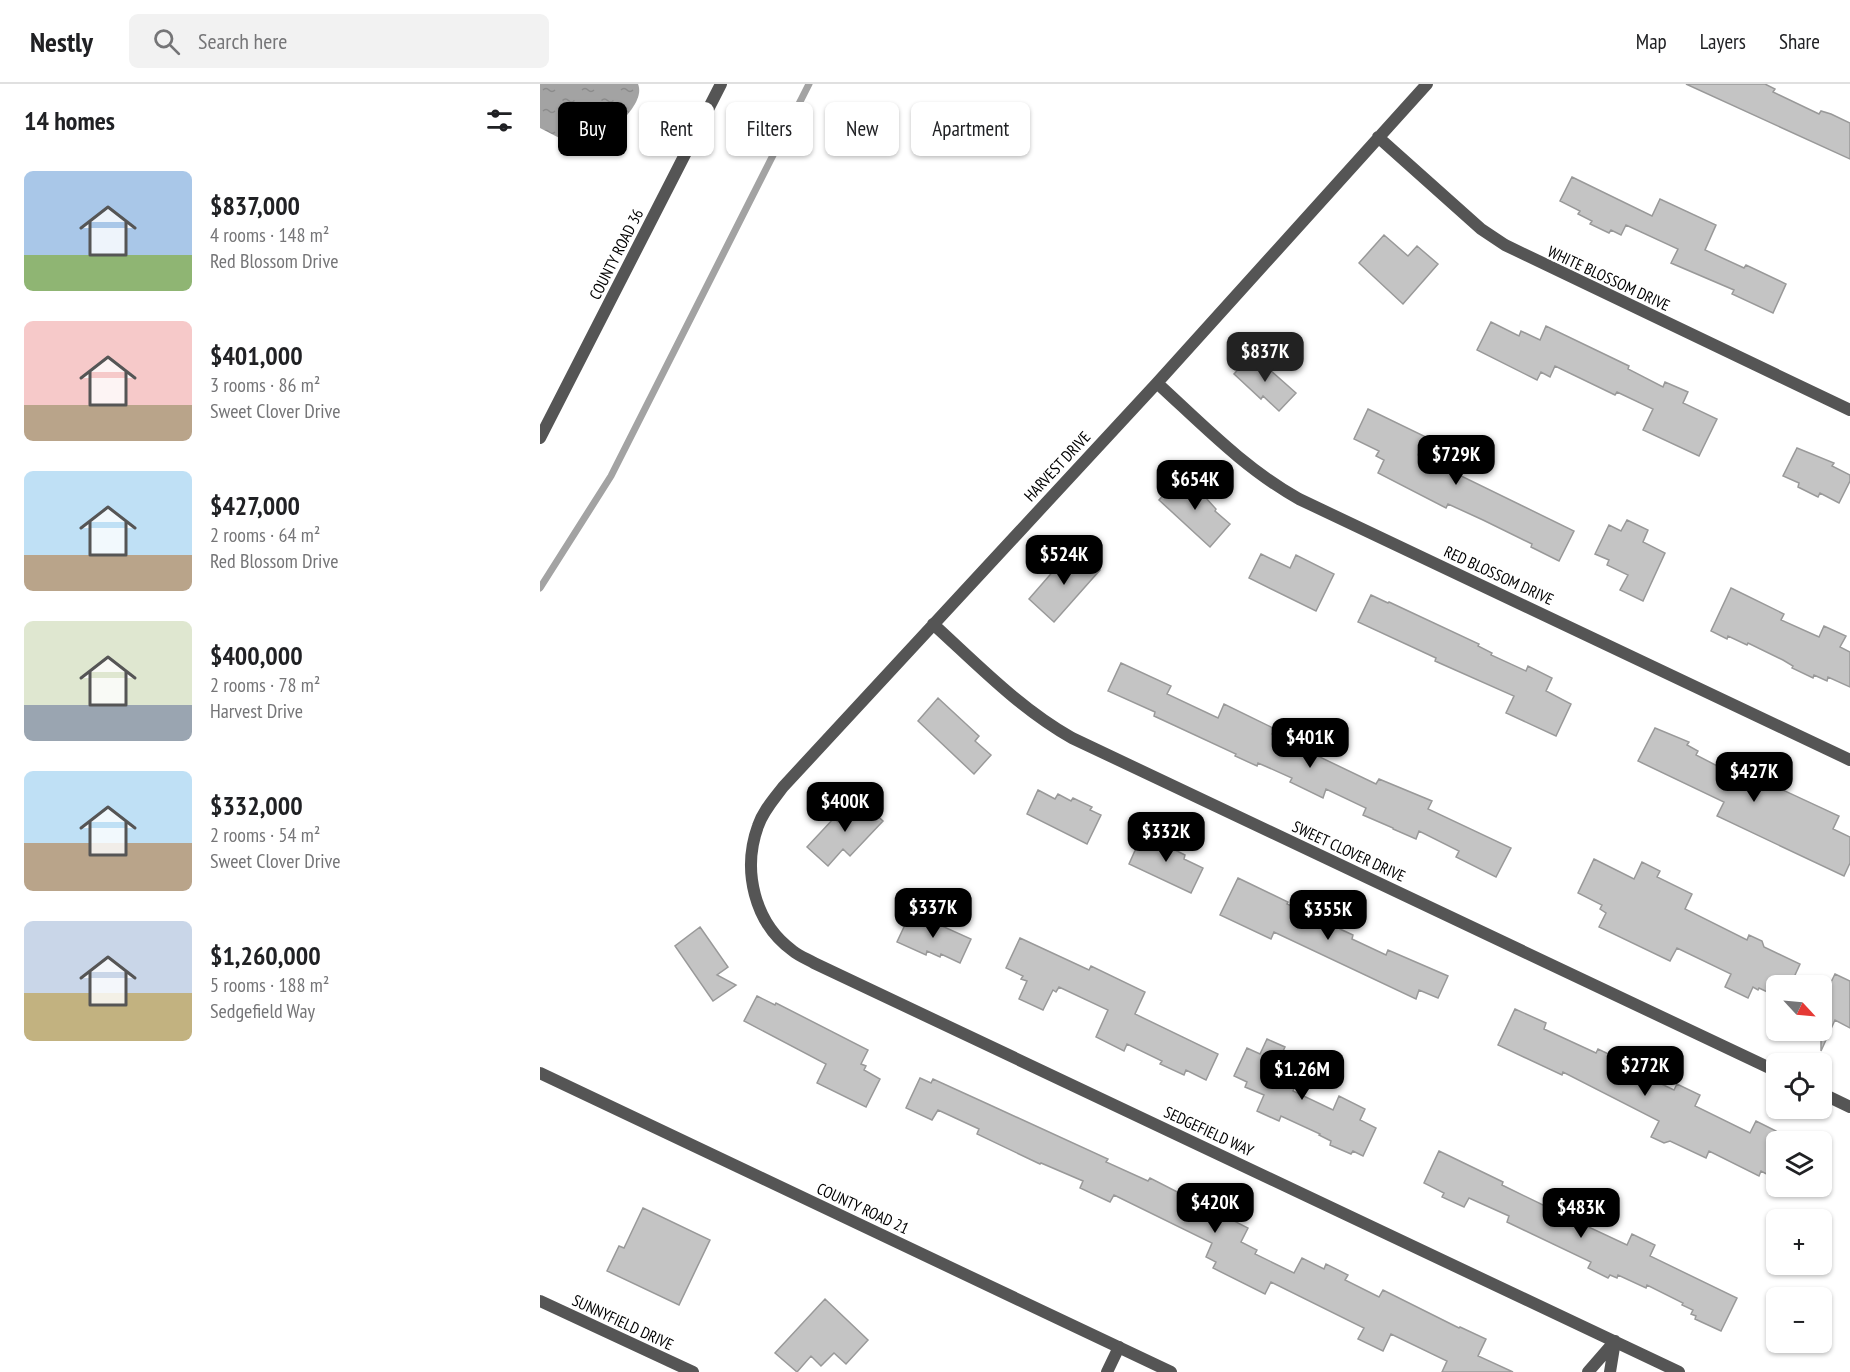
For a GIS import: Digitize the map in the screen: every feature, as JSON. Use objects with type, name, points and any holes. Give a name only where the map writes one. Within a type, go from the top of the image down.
[{"type":"street","name":"COUNTY ROAD 36","points":[[540,438],[721,84]]},
{"type":"street","name":"HARVEST DRIVE","points":[[752,889],[751,864],[758,825],[767,807],[783,787],[1157,383],[1427,84]]},
{"type":"street","name":"WHITE BLOSSOM DRIVE","points":[[1378,137],[1481,229],[1505,245],[1850,410]]},
{"type":"street","name":"RED BLOSSOM DRIVE","points":[[1157,383],[1243,461],[1272,484],[1290,494],[1850,760]]},
{"type":"street","name":"SWEET CLOVER DRIVE","points":[[933,624],[1027,709],[1072,738],[1766,1066]]},
{"type":"street","name":"SEDGEFIELD WAY","points":[[752,889],[759,907],[777,936],[793,951],[814,963],[1679,1372]]},
{"type":"street","name":"COUNTY ROAD 21","points":[[540,1073],[1171,1372]]},
{"type":"street","points":[[1832,1098],[1850,1107]]},
{"type":"street","name":"SUNNYFIELD DRIVE","points":[[540,1301],[693,1372]]},
{"type":"street","points":[[1588,1372],[1615,1341]]},
{"type":"street","points":[[1610,1372],[1615,1341]]},
{"type":"street","points":[[1107,1372],[1119,1347]]},
{"type":"water","points":[[540,84],[638,84],[639,93],[636,102],[627,115],[627,102],[558,102],[558,137],[540,128]]},
{"type":"building","points":[[1686,84],[1765,84],[1775,89],[1773,92],[1819,114],[1821,111],[1831,114],[1850,123],[1850,159]]},
{"type":"building","points":[[1572,177],[1652,216],[1660,199],[1716,225],[1705,250],[1744,268],[1746,265],[1786,284],[1773,313],[1732,294],[1734,290],[1671,263],[1678,249],[1626,225],[1621,235],[1611,230],[1609,233],[1590,224],[1592,221],[1578,214],[1580,211],[1560,201]]},
{"type":"building","points":[[1384,235],[1408,256],[1417,246],[1438,264],[1403,304],[1359,263]]},
{"type":"building","points":[[1491,322],[1519,336],[1521,331],[1540,340],[1546,326],[1629,366],[1628,369],[1663,387],[1665,382],[1688,392],[1683,403],[1717,419],[1699,456],[1643,430],[1653,409],[1617,392],[1615,395],[1555,366],[1550,377],[1541,372],[1537,380],[1477,350]]},
{"type":"building","points":[[1252,354],[1296,393],[1279,411],[1263,396],[1261,399],[1234,374]]},
{"type":"building","points":[[1368,409],[1426,437],[1418,455],[1574,531],[1559,561],[1531,547],[1532,544],[1483,520],[1448,504],[1446,508],[1378,473],[1384,460],[1376,456],[1379,451],[1354,439]]},
{"type":"building","points":[[1797,448],[1834,463],[1832,466],[1850,475],[1850,481],[1839,503],[1820,493],[1818,497],[1798,487],[1799,483],[1783,476]]},
{"type":"building","points":[[1180,476],[1206,498],[1216,509],[1215,511],[1230,524],[1210,547],[1159,500]]},
{"type":"building","points":[[1627,520],[1648,530],[1643,542],[1665,553],[1643,601],[1620,590],[1628,575],[1607,565],[1609,560],[1595,554],[1609,525],[1621,531]]},
{"type":"building","points":[[1079,550],[1100,570],[1054,622],[1029,599],[1062,561],[1066,565]]},
{"type":"building","points":[[1261,554],[1290,568],[1296,555],[1334,574],[1316,611],[1249,578]]},
{"type":"building","points":[[1731,588],[1784,614],[1781,620],[1819,637],[1824,626],[1846,636],[1840,647],[1850,652],[1850,687],[1828,677],[1827,681],[1814,675],[1813,678],[1748,643],[1747,645],[1728,636],[1727,639],[1711,631]]},
{"type":"building","points":[[1371,595],[1479,644],[1478,646],[1492,653],[1491,655],[1526,671],[1528,666],[1552,678],[1546,691],[1571,704],[1556,736],[1506,713],[1514,696],[1435,661],[1436,658],[1358,622]]},
{"type":"building","points":[[1121,663],[1171,686],[1167,694],[1218,718],[1224,704],[1275,729],[1272,734],[1376,784],[1379,779],[1432,801],[1428,809],[1511,848],[1496,877],[1456,857],[1459,851],[1419,831],[1416,839],[1393,829],[1363,815],[1366,808],[1326,789],[1323,798],[1290,782],[1292,778],[1235,756],[1236,754],[1154,716],[1155,712],[1108,691]]},
{"type":"building","points":[[938,698],[979,736],[975,741],[991,755],[974,774],[918,721]]},
{"type":"building","points":[[1655,728],[1689,742],[1687,745],[1698,751],[1696,755],[1731,773],[1736,764],[1758,775],[1757,778],[1839,816],[1833,829],[1850,837],[1850,863],[1844,876],[1717,816],[1724,802],[1638,761]]},
{"type":"building","points":[[1038,790],[1055,799],[1058,794],[1071,801],[1073,798],[1092,807],[1090,810],[1101,815],[1087,844],[1027,814]]},
{"type":"building","points":[[859,799],[883,821],[850,856],[843,849],[828,866],[807,847],[834,818],[838,822]]},
{"type":"building","points":[[1142,835],[1153,840],[1155,837],[1174,846],[1173,849],[1185,855],[1184,859],[1203,868],[1191,893],[1129,864]]},
{"type":"building","points":[[1594,859],[1634,879],[1642,862],[1660,871],[1657,877],[1692,894],[1685,909],[1747,940],[1749,935],[1762,941],[1764,947],[1800,964],[1795,975],[1766,975],[1766,991],[1753,987],[1748,998],[1725,987],[1731,974],[1677,948],[1670,961],[1599,927],[1606,913],[1600,909],[1602,905],[1578,893]]},
{"type":"building","points":[[1238,878],[1288,902],[1287,904],[1341,926],[1340,929],[1353,935],[1352,939],[1386,955],[1388,950],[1448,976],[1438,998],[1419,990],[1416,999],[1274,932],[1271,939],[1220,915]]},
{"type":"building","points":[[911,912],[971,939],[960,963],[941,954],[940,957],[927,951],[926,955],[897,942]]},
{"type":"building","points":[[700,927],[728,967],[717,975],[736,985],[713,1001],[675,946]]},
{"type":"building","points":[[1020,938],[1089,970],[1091,966],[1145,992],[1135,1014],[1218,1054],[1206,1080],[1186,1070],[1184,1075],[1160,1064],[1162,1061],[1127,1044],[1124,1051],[1096,1037],[1108,1010],[1059,987],[1056,992],[1053,990],[1043,1010],[1019,999],[1027,981],[1021,979],[1023,976],[1006,968]]},
{"type":"building","points":[[1835,974],[1850,981],[1850,1028],[1835,1020],[1832,1027],[1832,980]]},
{"type":"building","points":[[757,996],[775,1005],[776,1003],[868,1050],[861,1064],[866,1066],[864,1070],[880,1079],[866,1107],[817,1083],[826,1064],[744,1021]]},
{"type":"building","points":[[1515,1009],[1546,1023],[1544,1029],[1596,1053],[1598,1049],[1634,1066],[1632,1070],[1674,1090],[1677,1084],[1700,1095],[1695,1106],[1750,1133],[1756,1121],[1776,1131],[1766,1131],[1766,1174],[1761,1171],[1759,1176],[1709,1151],[1706,1158],[1670,1141],[1664,1143],[1651,1137],[1659,1121],[1563,1072],[1562,1075],[1498,1045]]},
{"type":"building","points":[[1267,1039],[1285,1047],[1278,1062],[1301,1073],[1293,1091],[1333,1110],[1339,1096],[1365,1109],[1360,1120],[1376,1128],[1363,1156],[1353,1151],[1351,1154],[1330,1145],[1331,1141],[1320,1134],[1281,1116],[1279,1121],[1257,1111],[1264,1095],[1245,1087],[1247,1082],[1234,1076],[1247,1048],[1260,1054]]},
{"type":"building","points":[[1821,1041],[1826,1041],[1821,1051]]},
{"type":"building","points":[[920,1078],[931,1083],[933,1079],[1108,1159],[1106,1162],[1148,1181],[1150,1178],[1248,1228],[1241,1242],[1257,1250],[1255,1254],[1294,1273],[1302,1258],[1324,1269],[1326,1264],[1348,1275],[1345,1280],[1379,1297],[1383,1290],[1486,1339],[1478,1356],[1513,1372],[1442,1372],[1447,1361],[1391,1334],[1383,1351],[1358,1339],[1364,1328],[1271,1282],[1265,1294],[1213,1268],[1216,1262],[1206,1257],[1212,1243],[1114,1195],[1110,1202],[1080,1188],[1083,1181],[1040,1164],[977,1134],[979,1129],[938,1110],[932,1120],[906,1108]]},
{"type":"building","points":[[1439,1151],[1503,1182],[1502,1185],[1545,1206],[1550,1196],[1570,1205],[1565,1216],[1627,1245],[1632,1234],[1655,1245],[1650,1256],[1737,1298],[1721,1331],[1695,1319],[1696,1316],[1691,1314],[1693,1310],[1682,1305],[1683,1303],[1647,1285],[1646,1288],[1618,1275],[1617,1278],[1610,1275],[1608,1278],[1588,1268],[1591,1262],[1507,1222],[1509,1216],[1469,1198],[1464,1207],[1442,1197],[1444,1193],[1424,1183]]},
{"type":"building","points":[[643,1208],[710,1240],[679,1305],[607,1271],[619,1246],[624,1248]]},
{"type":"building","points":[[825,1299],[868,1340],[846,1364],[834,1353],[821,1366],[811,1356],[797,1372],[775,1353]]},
{"type":"waterway","points":[[540,588],[611,476],[809,84]]}]
